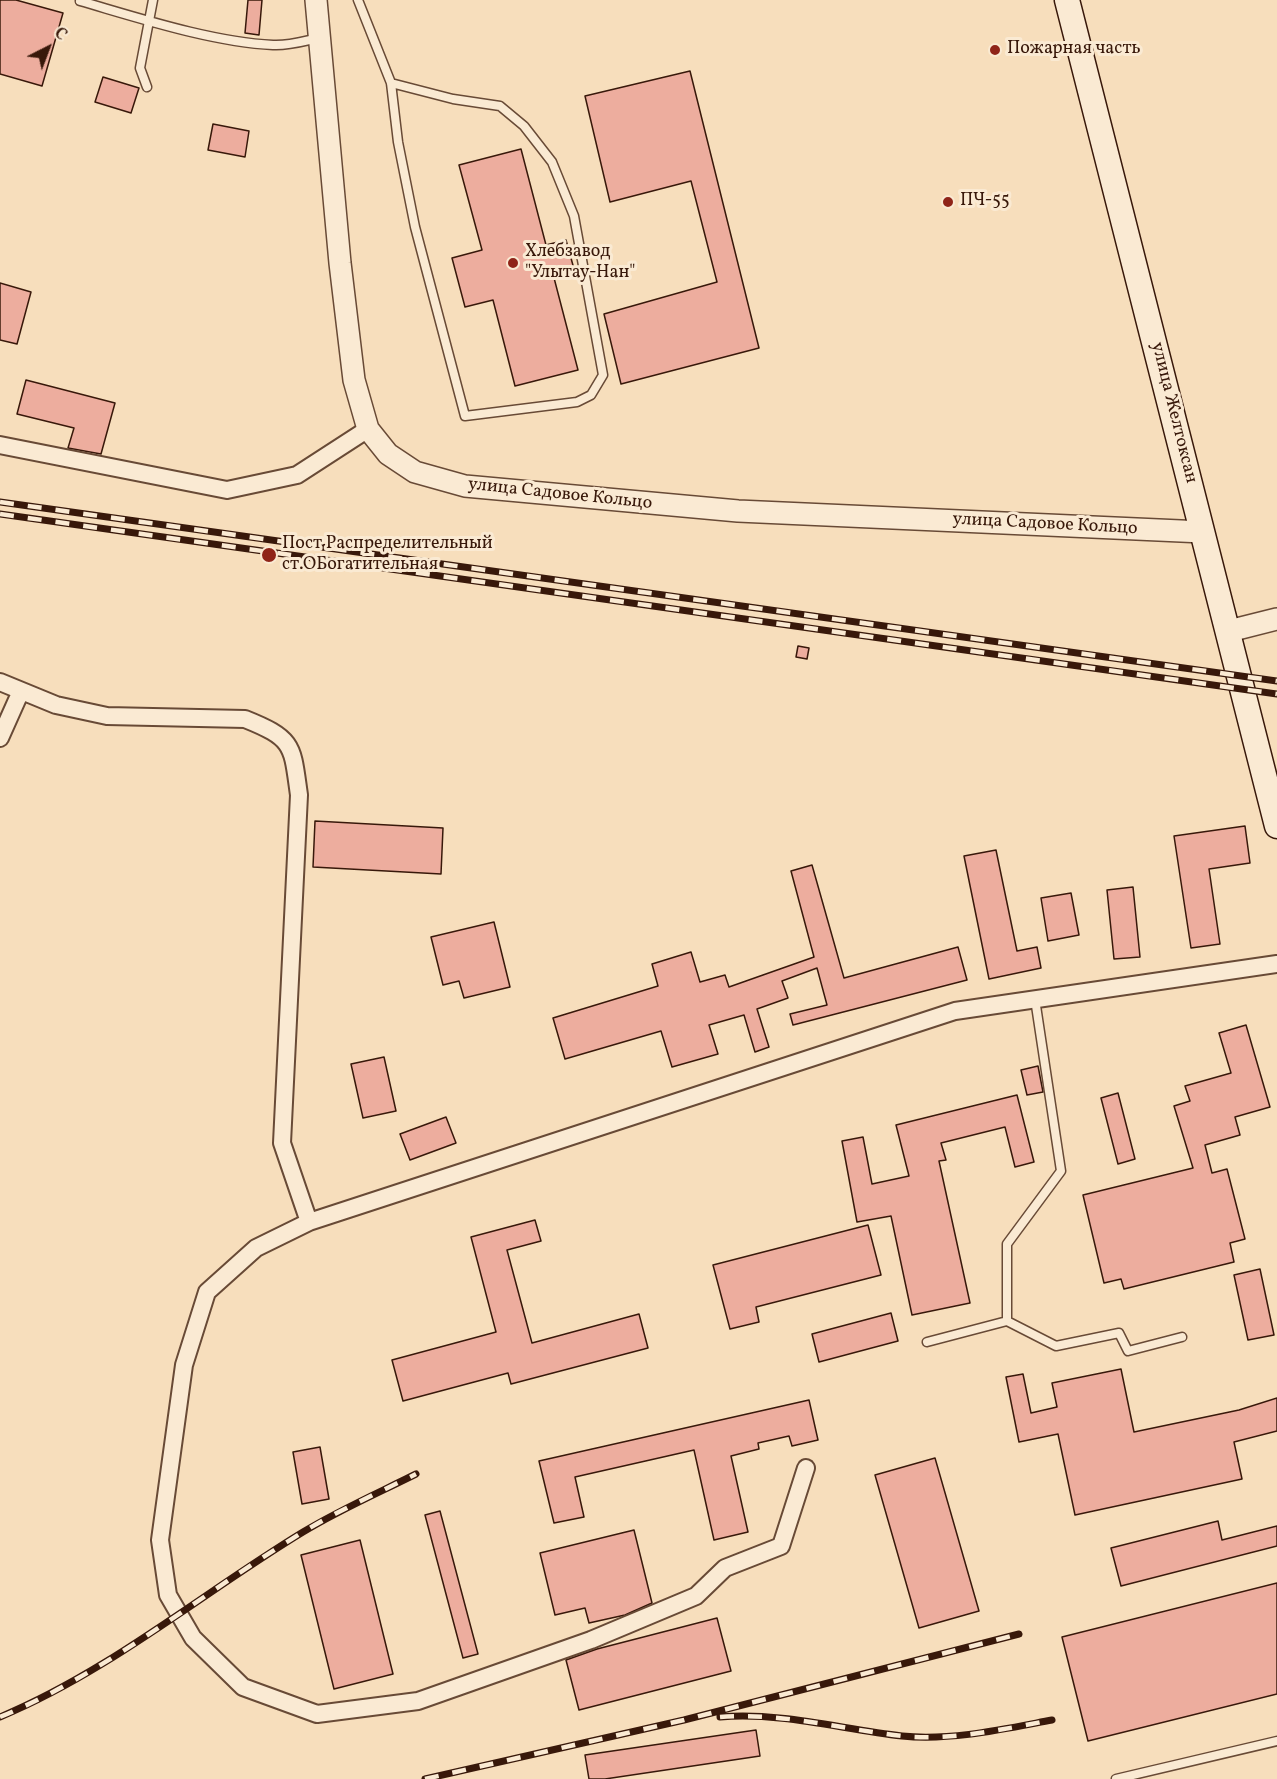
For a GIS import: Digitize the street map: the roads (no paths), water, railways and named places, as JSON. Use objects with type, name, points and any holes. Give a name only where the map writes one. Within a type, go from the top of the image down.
[{"type":"main road","name":"улица Желтоксан","points":[[1067,0],[1277,826]]},
{"type":"street","name":"улица Садовое Кольцо","points":[[316,0],[339,262],[354,380],[368,429],[388,454],[415,472],[465,486],[738,511],[1203,532]]},
{"type":"street","points":[[0,445],[227,490],[297,476],[368,429]]},
{"type":"street","points":[[1229,631],[1277,619]]},
{"type":"street","points":[[0,682],[56,705],[107,716],[245,719],[282,738],[292,751],[299,795],[282,1143],[309,1222]]},
{"type":"street","points":[[0,738],[21,691]]},
{"type":"street","points":[[806,1468],[781,1546],[725,1568],[696,1596],[591,1640],[418,1701],[317,1714],[243,1687],[193,1638],[168,1595],[160,1540],[184,1365],[207,1293],[256,1248],[309,1222],[955,1011],[1277,964]]},
{"type":"lane","points":[[147,87],[140,68],[153,0]]},
{"type":"lane","points":[[358,0],[391,83],[398,142],[415,226],[465,416],[577,402],[591,395],[603,375],[574,216],[552,162],[524,126],[500,106],[453,99],[391,83]]},
{"type":"lane","points":[[80,1],[149,21],[239,41],[274,45],[319,38]]},
{"type":"lane","points":[[1007,1321],[1007,1244],[1061,1171],[1035,999]]},
{"type":"lane","points":[[927,1342],[1007,1321],[1056,1346],[1119,1334],[1128,1351],[1182,1337]]},
{"type":"lane","points":[[1116,1779],[1277,1741]]},
{"type":"railway","points":[[0,502],[1277,681]]},
{"type":"railway","points":[[0,514],[1277,694]]},
{"type":"railway","points":[[0,1717],[40,1698],[117,1655],[317,1524],[416,1474]]},
{"type":"railway","points":[[425,1779],[684,1720],[1019,1634]]},
{"type":"railway","points":[[720,1717],[788,1719],[921,1737],[977,1733],[1052,1720]]},
{"type":"place","name":"Пожарная часть","points":[[995,50]]},
{"type":"place","name":"ПЧ-55","points":[[948,202]]},
{"type":"place","name":"Хлебзавод \"Улытау-Нан\"","points":[[513,263]]},
{"type":"place","name":"Пост Распределительный ст.ОБогатительная","points":[[269,555]]}]
